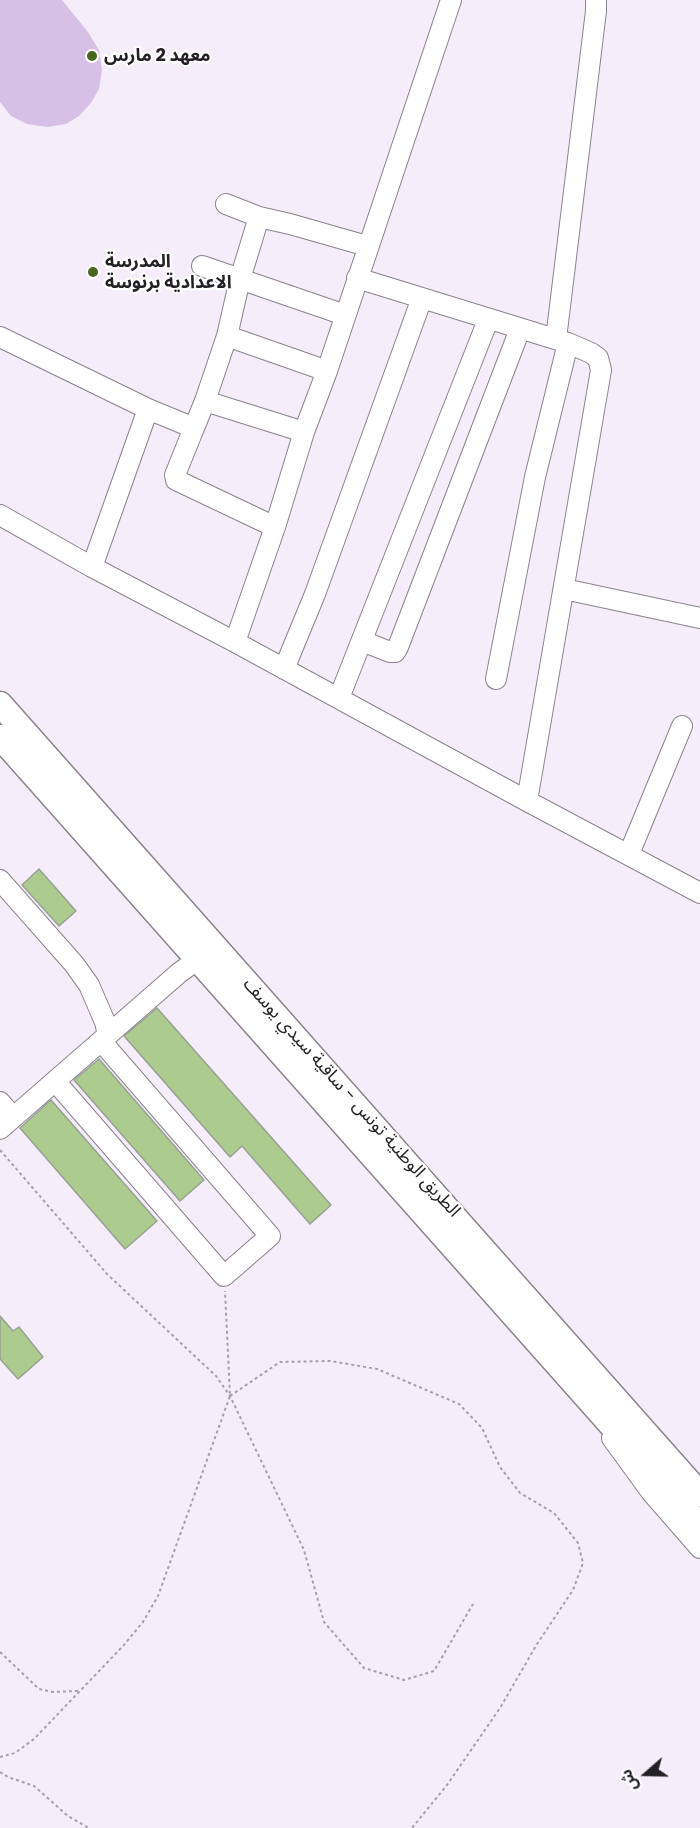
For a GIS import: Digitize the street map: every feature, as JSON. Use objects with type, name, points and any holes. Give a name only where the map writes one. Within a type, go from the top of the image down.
[{"type":"main road","name":"الطريق الوطنية تونس - ساقية سيدي يوسف","points":[[0,704],[207,953],[597,1409],[700,1525]]},
{"type":"main road","name":"الطريق الوطنية تونس - ساقية سيدي يوسف","points":[[0,737],[124,879],[207,953],[700,1494]]},
{"type":"street","points":[[235,642],[451,0]]},
{"type":"street","points":[[496,678],[562,341],[596,0]]},
{"type":"street","points":[[226,204],[259,218],[290,224],[367,246]]},
{"type":"street","points":[[259,218],[240,279],[227,336],[176,480],[275,527]]},
{"type":"street","points":[[202,266],[345,315]]},
{"type":"street","points":[[357,278],[562,341],[598,358],[601,370],[527,801]]},
{"type":"street","points":[[284,669],[315,594],[422,298]]},
{"type":"street","points":[[339,698],[488,320]]},
{"type":"street","points":[[362,641],[390,652],[395,652],[398,647],[520,329]]},
{"type":"street","points":[[227,336],[327,371]]},
{"type":"street","points":[[0,337],[148,409],[194,428]]},
{"type":"street","points":[[205,401],[304,432]]},
{"type":"street","points":[[92,567],[148,409]]},
{"type":"street","points":[[0,515],[92,567],[700,893]]},
{"type":"street","points":[[564,589],[700,618]]},
{"type":"street","points":[[629,854],[682,726]]},
{"type":"street","points":[[0,880],[74,964],[89,985],[105,1022],[104,1038],[270,1236],[224,1276],[55,1081]]},
{"type":"street","points":[[0,1102],[7,1123],[179,973],[207,953]]},
{"type":"street","points":[[597,1409],[624,1456],[700,1548]]},
{"type":"path","points":[[0,1150],[107,1274],[216,1376],[230,1396],[304,1550],[324,1622],[364,1668],[404,1680],[434,1671],[473,1604]]},
{"type":"path","points":[[0,1757],[15,1753],[34,1739],[143,1622],[158,1596],[230,1396],[224,1276]]},
{"type":"path","points":[[230,1396],[280,1362],[330,1361],[377,1369],[459,1404],[482,1428],[500,1467],[520,1493],[554,1513],[578,1543],[582,1563],[573,1590],[537,1644],[500,1708],[447,1785],[412,1828]]},
{"type":"path","points":[[0,1652],[39,1689],[53,1692],[80,1691]]},
{"type":"path","points":[[0,1772],[34,1786],[69,1816],[89,1828]]},
{"type":"shaded area","points":[[0,0],[62,0],[88,32],[99,50],[102,70],[99,89],[91,103],[79,116],[66,124],[47,127],[27,124],[11,116],[0,102]]},
{"type":"building","points":[[39,869],[76,911],[59,926],[22,885]]},
{"type":"building","points":[[157,1008],[331,1205],[310,1224],[242,1146],[230,1157],[124,1036]]},
{"type":"building","points":[[99,1059],[204,1180],[180,1201],[74,1080]]},
{"type":"building","points":[[51,1100],[157,1221],[125,1249],[20,1128]]},
{"type":"building","points":[[0,1316],[13,1331],[19,1327],[43,1357],[18,1379],[0,1359]]},
{"type":"place","name":"معهد 2 مارس","points":[[92,56]]},
{"type":"place","name":"المدرسة الاعدادية برنوسة","points":[[93,272]]}]
